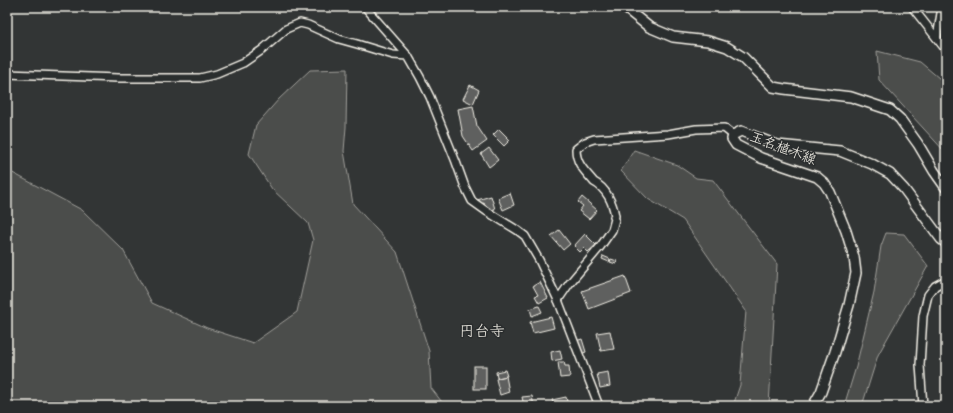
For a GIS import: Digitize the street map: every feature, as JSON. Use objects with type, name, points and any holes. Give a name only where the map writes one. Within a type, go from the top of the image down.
[{"type":"main road","points":[[624,7],[649,27],[673,37],[708,41],[727,47],[743,57],[773,87],[851,97],[890,110],[900,119],[918,144],[946,188]]},
{"type":"main road","name":"玉名植木線","points":[[814,406],[821,392],[836,352],[856,273],[854,257],[846,231],[830,192],[824,183],[817,177],[761,158],[736,145],[732,139],[733,135],[741,131],[777,146],[840,150],[872,164],[890,174],[904,189],[946,243]]},
{"type":"street","points":[[365,7],[408,56],[420,77],[430,97],[465,187],[472,201],[525,236],[539,260],[558,300],[599,406]]},
{"type":"street","points":[[912,7],[946,50]]},
{"type":"street","points":[[937,38],[942,7]]},
{"type":"street","points":[[7,74],[118,78],[200,78],[217,74],[244,63],[262,50],[286,29],[300,23],[339,39],[393,55],[408,56]]},
{"type":"street","points":[[558,300],[612,230],[615,216],[614,208],[607,195],[580,166],[576,157],[576,149],[585,142],[594,139],[668,134],[696,129],[724,128],[733,135]]},
{"type":"street","points":[[922,406],[920,365],[924,311],[928,295],[935,286],[946,280]]},
{"type":"shaded area","points":[[877,51],[920,62],[946,84],[946,153],[879,80]]},
{"type":"shaded area","points":[[347,69],[344,151],[353,204],[397,252],[429,351],[431,388],[445,406],[7,406],[7,170],[82,210],[123,250],[152,303],[207,328],[253,343],[297,312],[313,240],[308,223],[272,189],[249,154],[256,125],[279,99],[310,70]]},
{"type":"shaded area","points":[[634,150],[677,165],[696,178],[713,180],[777,264],[769,406],[733,406],[740,385],[746,311],[683,220],[648,199],[621,171]]},
{"type":"shaded area","points":[[886,233],[904,234],[928,266],[878,355],[862,406],[844,406],[856,367],[874,292],[881,246]]},
{"type":"building","points":[[470,85],[479,90],[473,104],[463,99]]},
{"type":"building","points":[[473,106],[477,126],[487,141],[473,151],[463,136],[458,109]]},
{"type":"building","points":[[499,129],[510,140],[504,146],[493,135]]},
{"type":"building","points":[[489,148],[498,160],[489,167],[481,154]]},
{"type":"building","points":[[510,193],[514,205],[503,210],[498,198]]},
{"type":"building","points":[[491,196],[495,209],[486,211],[484,203],[479,205],[477,200]]},
{"type":"building","points":[[582,197],[597,210],[589,219],[579,211],[583,206],[578,202]]},
{"type":"building","points":[[559,230],[570,244],[563,250],[551,236]]},
{"type":"building","points":[[585,234],[596,245],[588,252],[584,248],[580,252],[574,246]]},
{"type":"building","points":[[603,256],[610,259],[609,262],[602,259]]},
{"type":"building","points":[[611,259],[617,261],[616,264],[610,262]]},
{"type":"building","points":[[625,276],[631,293],[589,309],[582,291]]},
{"type":"building","points":[[540,282],[548,298],[539,303],[535,296],[538,295],[533,286]]},
{"type":"building","points":[[539,306],[542,312],[532,316],[530,309]]},
{"type":"building","points":[[551,317],[554,328],[533,333],[530,322]]},
{"type":"building","points":[[610,331],[614,349],[601,351],[597,333]]},
{"type":"building","points":[[582,339],[586,352],[581,354],[576,341]]},
{"type":"building","points":[[560,350],[562,359],[552,361],[551,352]]},
{"type":"building","points":[[558,362],[564,362],[565,366],[569,366],[570,377],[560,378]]},
{"type":"building","points":[[474,366],[486,366],[486,389],[474,389]]},
{"type":"building","points":[[505,370],[507,376],[497,378],[496,372]]},
{"type":"building","points":[[608,372],[610,386],[600,388],[597,374]]},
{"type":"building","points":[[506,376],[509,392],[500,395],[496,379]]},
{"type":"building","points":[[532,396],[534,406],[524,406],[522,397]]},
{"type":"building","points":[[566,397],[568,406],[554,406],[552,400]]},
{"type":"district","name":"円台寺","points":[[482,331]]}]
